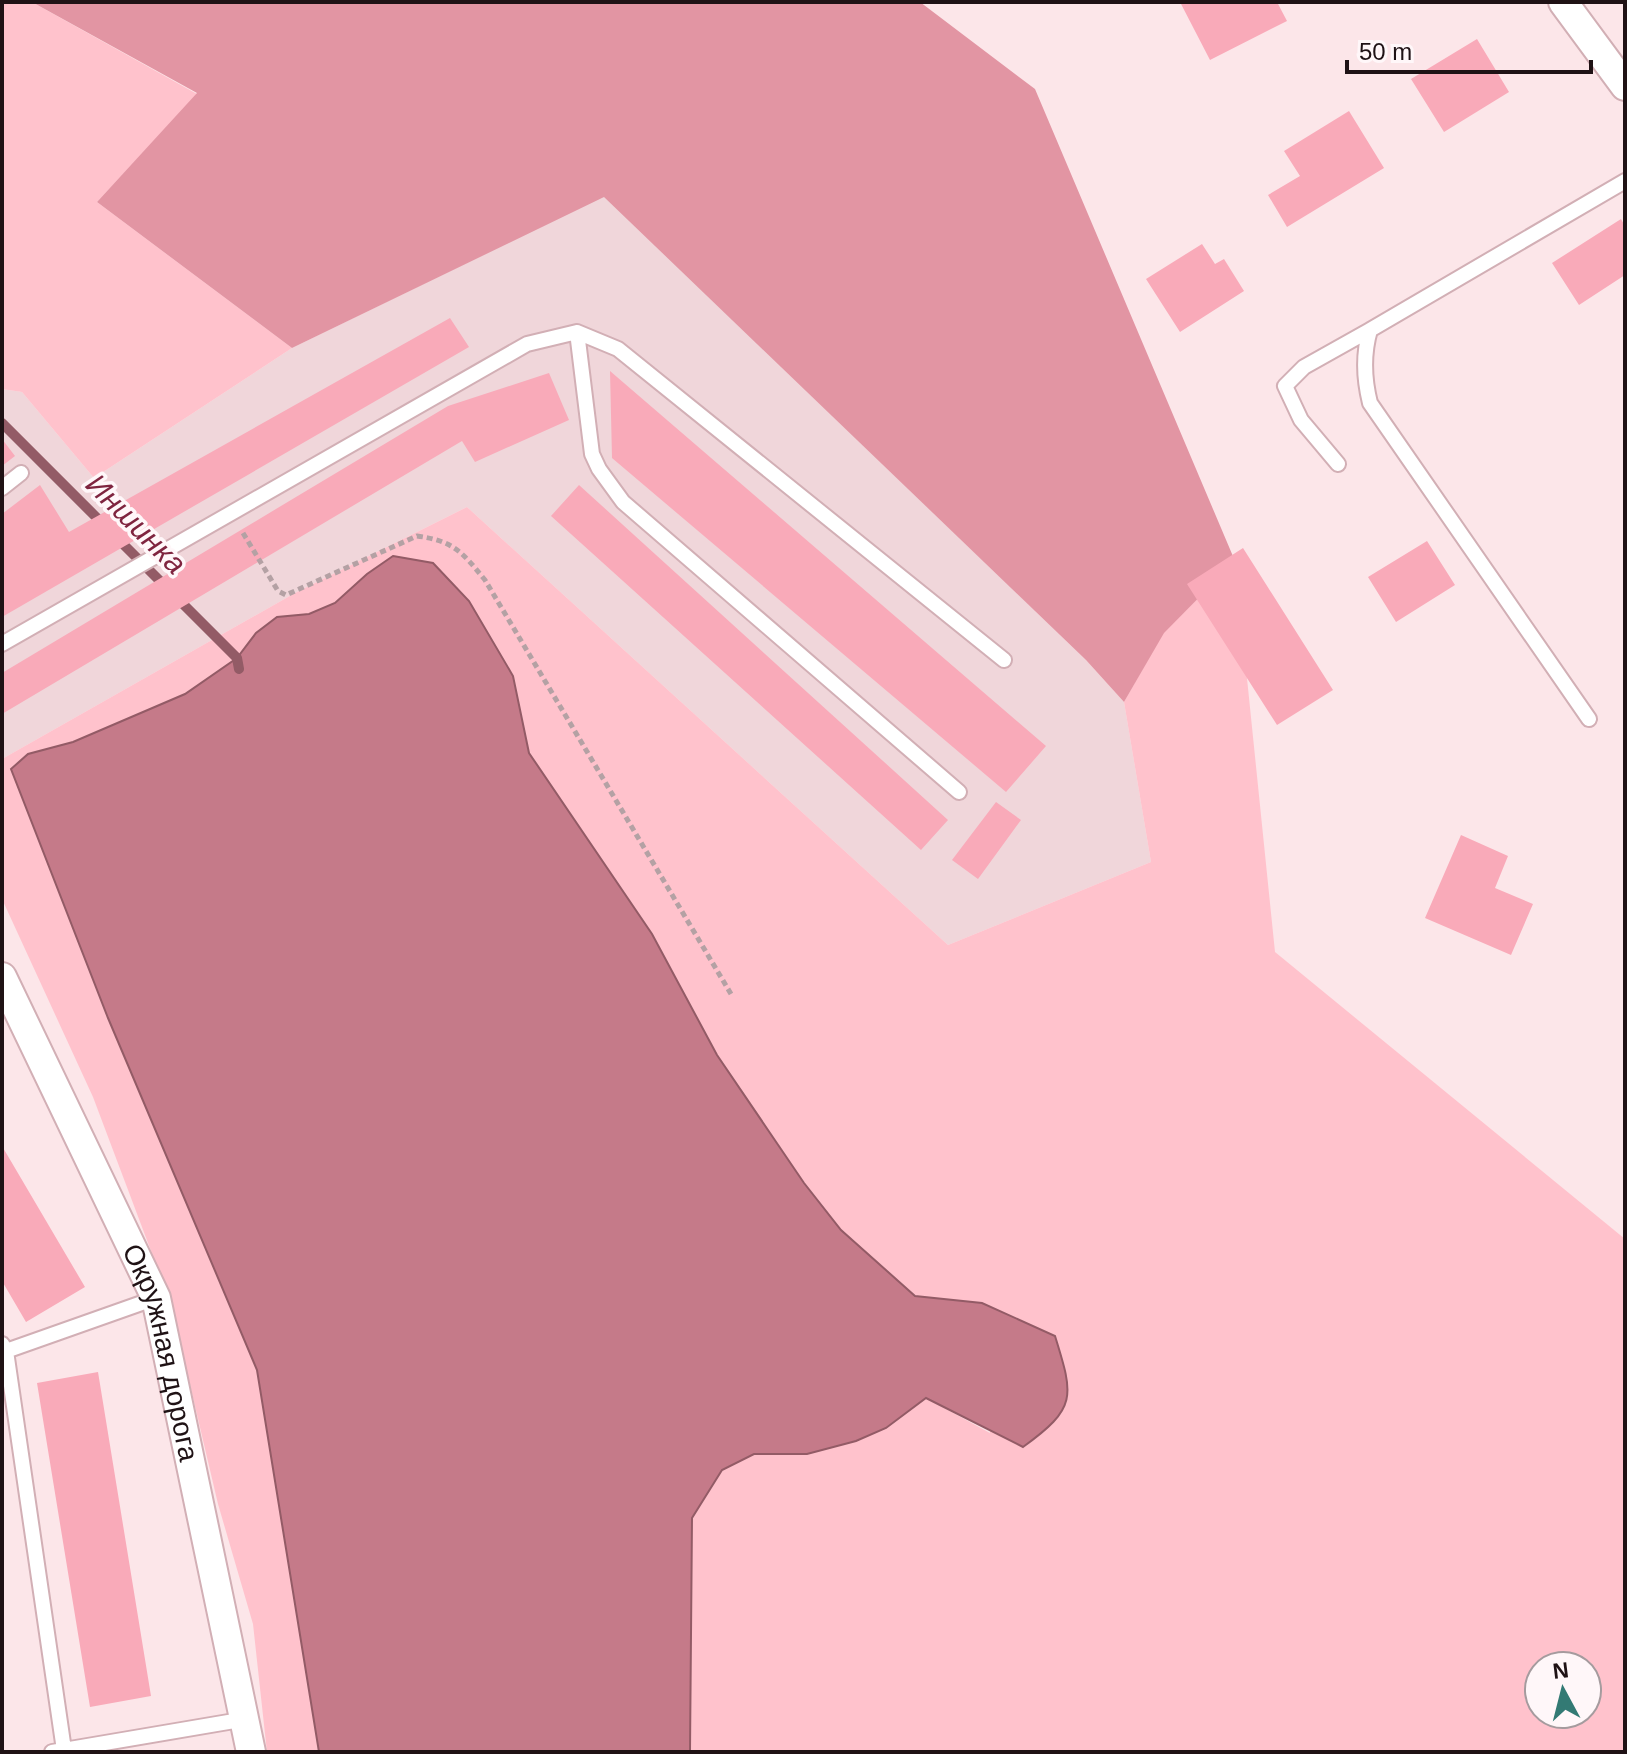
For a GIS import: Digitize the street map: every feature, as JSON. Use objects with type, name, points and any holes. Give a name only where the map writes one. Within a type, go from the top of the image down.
[{"type":"street","points":[[1563,2],[1625,86]]},
{"type":"street","name":"Окружная дорога","points":[[2,977],[156,1298],[251,1752]]},
{"type":"lane","points":[[1338,464],[1301,420],[1285,386],[1304,367],[1625,181]]},
{"type":"lane","points":[[1370,330],[1365,377],[1370,403],[1589,719]]},
{"type":"lane","points":[[577,332],[592,454],[623,502],[959,792]]},
{"type":"lane","points":[[2,644],[527,344],[577,332],[618,349],[1004,660]]},
{"type":"lane","points":[[2,488],[21,473]]},
{"type":"lane","points":[[156,1298],[4,1347],[58,1751],[246,1719]]},
{"type":"path","points":[[232,515],[278,591],[286,595],[417,536],[439,539],[460,549],[485,580],[731,994]]},
{"type":"shaded area","points":[[2,2],[32,2],[197,94],[97,202],[292,348],[94,478],[22,392],[2,389]]},
{"type":"shaded area","points":[[32,2],[920,2],[1035,89],[1235,561],[1164,633],[1124,702],[1086,660],[604,197],[292,348],[97,202],[197,93]]},
{"type":"shaded area","points":[[604,196],[1086,660],[1124,702],[1151,862],[948,945],[467,507],[295,593],[2,759],[2,389],[22,392],[94,478],[292,348]]},
{"type":"shaded area","points":[[467,507],[948,945],[1151,862],[1124,702],[1163,633],[1235,561],[1275,952],[1625,1239],[1625,1752],[690,1752],[692,1518],[722,1470],[754,1454],[807,1454],[886,1428],[926,1398],[990,1433],[982,1303],[915,1296],[841,1230],[804,1183],[717,1055],[652,934],[529,753],[513,676],[367,574],[335,603],[309,614],[277,617],[256,633],[237,658],[185,694],[73,742],[28,754],[11,769],[109,1018],[257,1370],[319,1752],[267,1752],[253,1624],[218,1504],[171,1304],[93,1097],[2,899],[2,759],[295,593]]},
{"type":"shaded area","points":[[393,556],[433,563],[469,601],[513,676],[529,753],[652,934],[717,1055],[804,1183],[841,1230],[915,1296],[982,1303],[1055,1336],[1066,1374],[1066,1400],[1062,1411],[1041,1434],[1023,1447],[926,1398],[886,1428],[856,1441],[807,1454],[754,1454],[722,1470],[692,1518],[690,1752],[319,1752],[257,1370],[108,1018],[11,769],[28,754],[73,742],[185,694],[237,658],[256,633],[277,617],[309,614],[335,603]]},
{"type":"building","points":[[1180,2],[1277,2],[1287,21],[1210,60]]},
{"type":"building","points":[[1477,39],[1509,92],[1444,132],[1411,79]]},
{"type":"building","points":[[1349,111],[1384,168],[1287,227],[1268,195],[1300,176],[1284,151]]},
{"type":"building","points":[[1621,219],[1625,226],[1625,275],[1579,305],[1552,263]]},
{"type":"building","points":[[1202,244],[1215,264],[1224,259],[1244,291],[1180,332],[1146,279]]},
{"type":"building","points":[[450,318],[469,347],[2,617],[2,514],[40,485],[69,532]]},
{"type":"building","points":[[610,371],[1046,746],[1006,792],[612,458]]},
{"type":"building","points":[[549,373],[569,420],[475,462],[462,441],[2,714],[2,673],[448,406]]},
{"type":"building","points":[[2,439],[15,456],[2,466]]},
{"type":"building","points":[[579,485],[948,820],[921,850],[551,516]]},
{"type":"building","points":[[1427,541],[1455,585],[1396,622],[1368,577]]},
{"type":"building","points":[[1243,548],[1333,690],[1277,725],[1187,584]]},
{"type":"building","points":[[996,802],[1021,820],[978,879],[952,860]]},
{"type":"building","points":[[1461,835],[1508,856],[1495,888],[1533,904],[1511,955],[1425,918]]},
{"type":"building","points":[[2,1146],[85,1287],[26,1322],[2,1281]]},
{"type":"building","points":[[98,1372],[151,1696],[90,1707],[37,1383]]},
{"type":"waterway","name":"Иншинка","points":[[2,423],[103,524]]},
{"type":"waterway","name":"Иншинка","points":[[117,538],[237,658],[239,669]]}]
